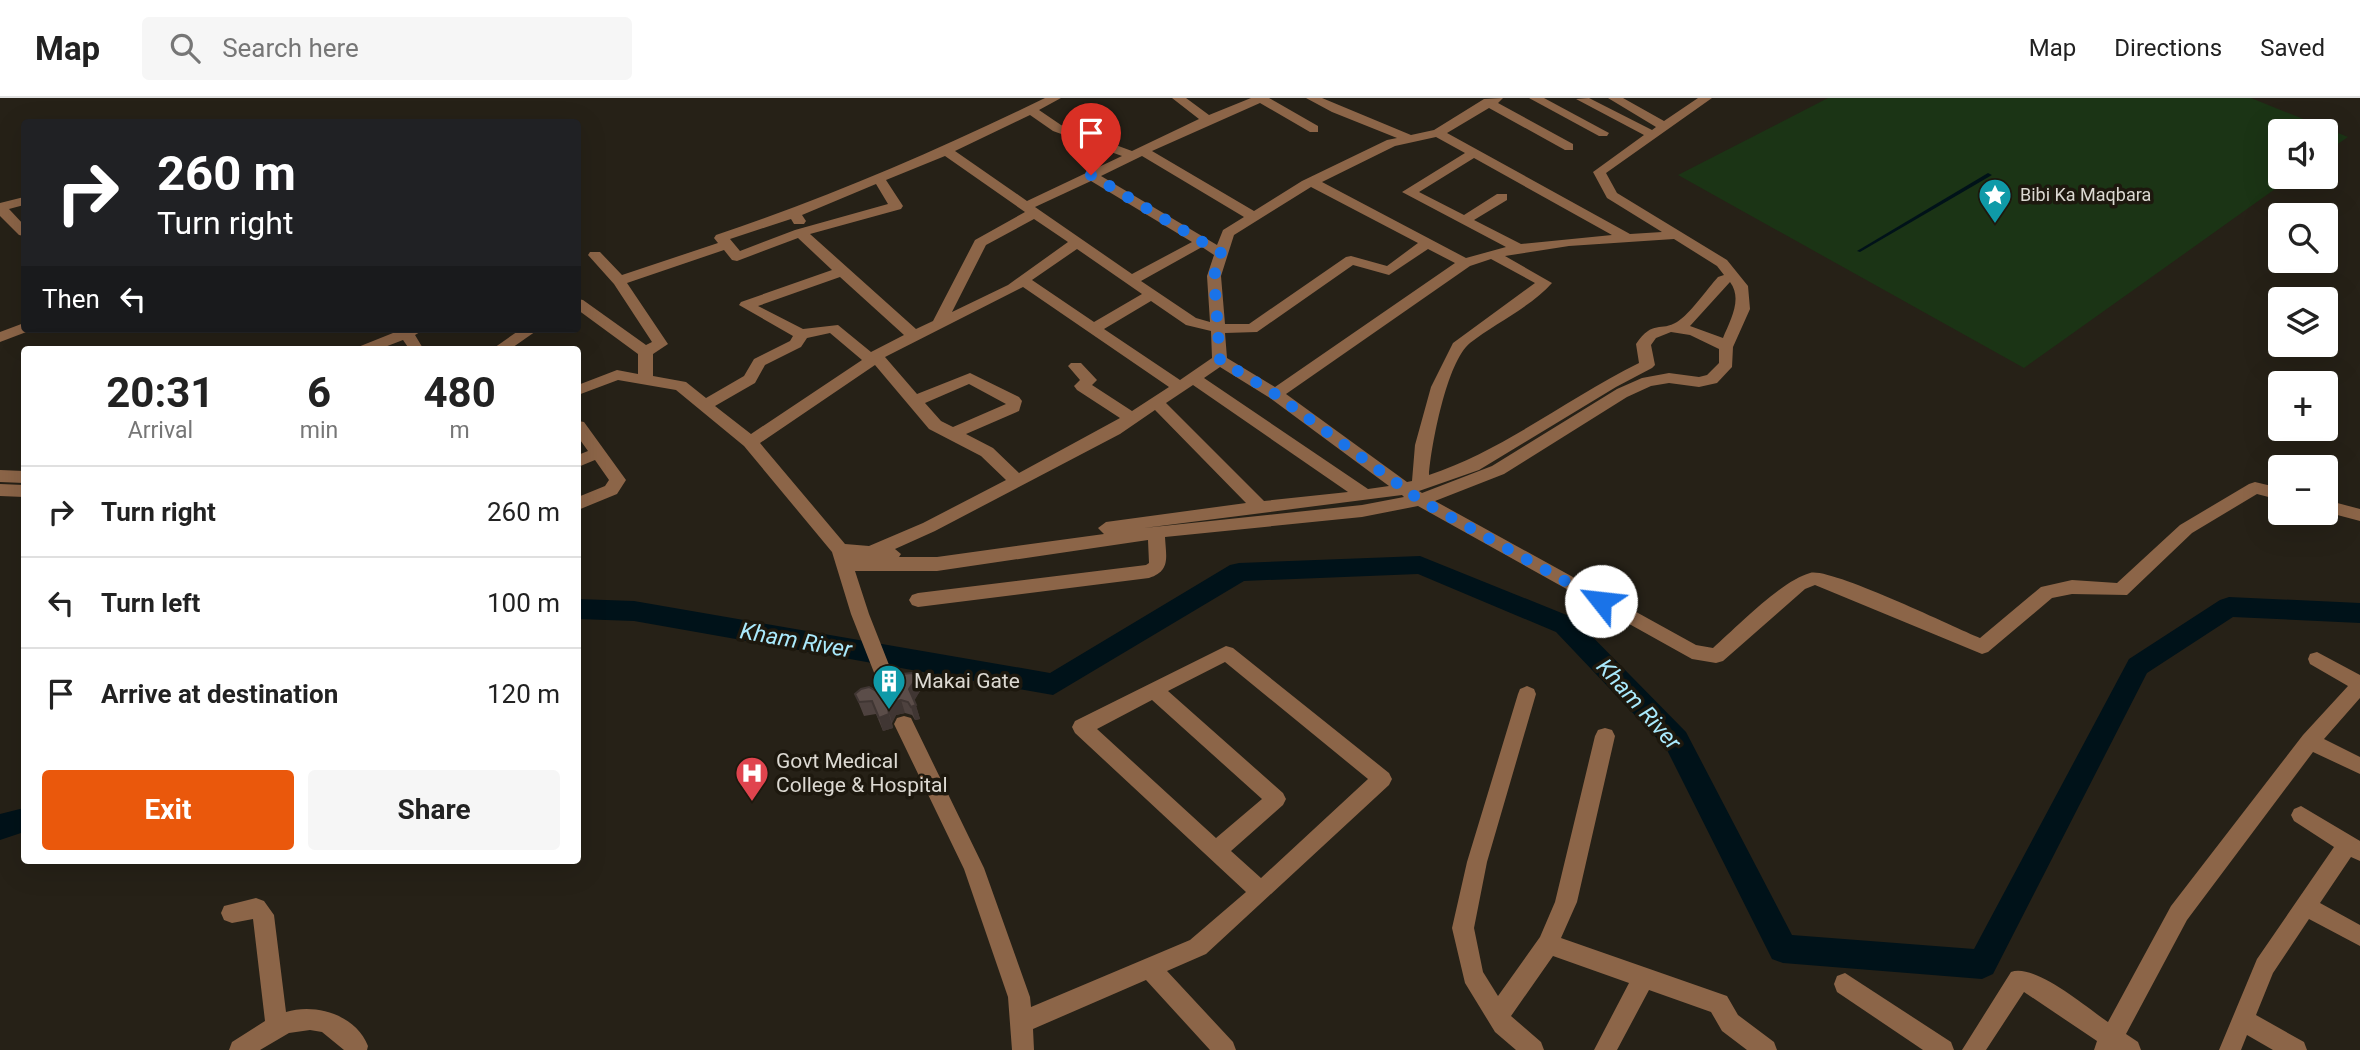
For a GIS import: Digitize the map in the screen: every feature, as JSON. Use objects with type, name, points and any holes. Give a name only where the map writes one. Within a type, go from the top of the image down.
[{"type":"street","points":[[880,180],[895,206],[803,233],[737,257],[721,238],[880,180],[1055,98]]},
{"type":"street","points":[[1178,98],[1208,120]]},
{"type":"street","points":[[938,325],[980,243],[1091,175],[1261,98],[1314,129]]},
{"type":"street","points":[[1312,98],[1353,118],[1375,123],[1410,139]]},
{"type":"street","points":[[1535,98],[1603,133]]},
{"type":"street","points":[[1614,98],[1663,126]]},
{"type":"street","points":[[871,552],[939,556],[1173,517],[1366,495],[1450,490],[1498,470],[1622,393],[1647,382],[1669,378],[1699,382],[1712,379],[1727,364],[1726,347],[1743,309],[1741,286],[1721,263],[1612,195],[1599,172],[1706,98]]},
{"type":"street","points":[[1582,99],[1651,134]]},
{"type":"street","points":[[1220,360],[1214,276],[1228,233],[1311,182],[1391,143],[1438,134],[1492,100],[1569,147]]},
{"type":"street","points":[[1031,110],[1057,128],[1137,154],[1254,217]]},
{"type":"street","points":[[1438,134],[1629,238]]},
{"type":"street","points":[[946,151],[1191,322],[1218,328],[1252,329],[1351,260],[1389,271],[1427,243]]},
{"type":"street","points":[[1474,153],[1409,192],[1516,247]]},
{"type":"street","points":[[1091,175],[1221,253]]},
{"type":"street","points":[[1311,182],[1465,263]]},
{"type":"street","points":[[1463,220],[1502,197]]},
{"type":"street","points":[[21,202],[1,207],[21,229]]},
{"type":"street","points":[[794,213],[803,233],[914,336]]},
{"type":"street","points":[[1275,394],[1465,263],[1516,247],[1539,243],[1675,235]]},
{"type":"street","points":[[1130,281],[1202,242]]},
{"type":"street","points":[[750,442],[874,358],[1023,280],[1077,243]]},
{"type":"street","points":[[619,282],[727,244]]},
{"type":"street","points":[[1415,491],[1423,445],[1439,387],[1460,343],[1545,283],[1491,254]]},
{"type":"street","points":[[594,255],[619,282],[662,344],[645,352]]},
{"type":"street","points":[[842,271],[747,305],[801,334],[833,328],[874,358],[935,425],[987,452],[1017,481]]},
{"type":"street","points":[[1680,328],[1723,280],[1732,277]]},
{"type":"street","points":[[1023,280],[1094,329],[1187,382],[1366,495]]},
{"type":"street","points":[[1094,329],[1152,295]]},
{"type":"street","points":[[581,305],[645,352]]},
{"type":"street","points":[[1669,378],[1647,365],[1643,352],[1647,337],[1658,331],[1680,328],[1704,333],[1726,347]]},
{"type":"street","points":[[0,337],[21,329]]},
{"type":"street","points":[[373,346],[407,333]]},
{"type":"street","points":[[504,346],[526,333]]},
{"type":"street","points":[[705,405],[750,379],[759,362],[796,344],[801,334]]},
{"type":"street","points":[[645,352],[646,380]]},
{"type":"street","points":[[1220,360],[1275,394],[1415,491],[1692,652],[1716,656],[1799,584],[1814,578],[1833,583],[1982,647],[2047,592],[2072,587],[2121,590],[2186,528],[2255,488],[2268,491]]},
{"type":"street","points":[[843,557],[871,552],[929,527],[1131,418],[1220,360]]},
{"type":"street","points":[[843,557],[937,565],[1156,533],[1362,511],[1474,466],[1611,383],[1647,365]]},
{"type":"street","points":[[1076,366],[1089,380],[1082,386],[1131,418]]},
{"type":"street","points":[[581,389],[617,375],[681,386],[750,442],[843,557],[860,614],[891,695]]},
{"type":"street","points":[[915,401],[970,378],[1014,401],[1013,407],[950,435]]},
{"type":"street","points":[[1156,402],[1261,508]]},
{"type":"street","points":[[581,430],[616,476],[617,483],[611,490],[581,503]]},
{"type":"street","points":[[581,460],[598,453]]},
{"type":"street","points":[[0,476],[21,477]]},
{"type":"street","points":[[0,490],[21,491]]},
{"type":"street","points":[[2338,509],[2360,515]]},
{"type":"street","points":[[918,600],[1149,571],[1158,566],[1156,533]]},
{"type":"street","points":[[1021,1023],[1198,947],[1261,892],[1382,779],[1226,653],[1082,727],[1261,892]]},
{"type":"street","points":[[1973,1050],[2019,980],[2029,982],[2116,1046],[2179,913],[2310,741],[2360,684],[2317,659]]},
{"type":"street","points":[[1154,690],[1276,799],[1216,851]]},
{"type":"street","points":[[1527,694],[1477,862],[1463,928],[1473,976],[1503,1024],[1533,1050]]},
{"type":"street","points":[[904,724],[974,868],[1019,997],[1023,1050]]},
{"type":"street","points":[[1498,1016],[1548,944],[1566,902],[1605,736]]},
{"type":"street","points":[[2310,741],[2360,766]]},
{"type":"street","points":[[2230,1050],[2266,966],[2306,906],[2354,849],[2301,815]]},
{"type":"street","points":[[2306,906],[2360,936]]},
{"type":"street","points":[[232,913],[256,908],[263,915],[277,1028]]},
{"type":"street","points":[[1548,944],[1719,1004],[1730,1023],[1766,1050]]},
{"type":"street","points":[[1150,968],[1225,1050]]},
{"type":"street","points":[[1605,1050],[1644,977]]},
{"type":"street","points":[[1845,984],[1943,1050]]},
{"type":"street","points":[[240,1050],[293,1021],[321,1020],[357,1046]]},
{"type":"street","points":[[2242,1020],[2296,1050]]},
{"type":"green space","name":"Bibi Ka Maqbara","points":[[1828,98],[2251,98],[2303,119],[2268,119],[2268,189],[2275,189],[2024,368],[1678,175]]},
{"type":"green space","name":"Bibi Ka Maqbara","points":[[2338,133],[2348,137],[2338,144]]},
{"type":"shaded area","points":[[1988,173],[1992,175],[1860,252],[1857,251]]},
{"type":"building","points":[[912,673],[917,677],[909,689],[916,705],[911,707],[908,702],[901,700],[892,702],[888,709],[889,714],[879,718],[872,701],[859,702],[855,694],[869,687],[892,700],[899,697],[903,690],[899,678],[902,674]]},
{"type":"waterway","name":"Kham River","points":[[581,609],[634,611],[1053,684],[1239,572],[1420,565],[1565,625],[1676,740],[1783,949],[1982,964],[2138,666],[2229,607],[2360,613]]},
{"type":"waterway","name":"Kham River","points":[[0,827],[21,821]]},
{"type":"place","name":"Bibi Ka Maqbara","points":[[1995,225]]},
{"type":"place","name":"Makai Gate","points":[[889,711]]},
{"type":"place","name":"Govt Medical College & Hospital","points":[[752,803]]},
{"type":"route","points":[[1091,175],[1221,253],[1214,276],[1220,360],[1275,394],[1420,500],[1601,601]]}]
